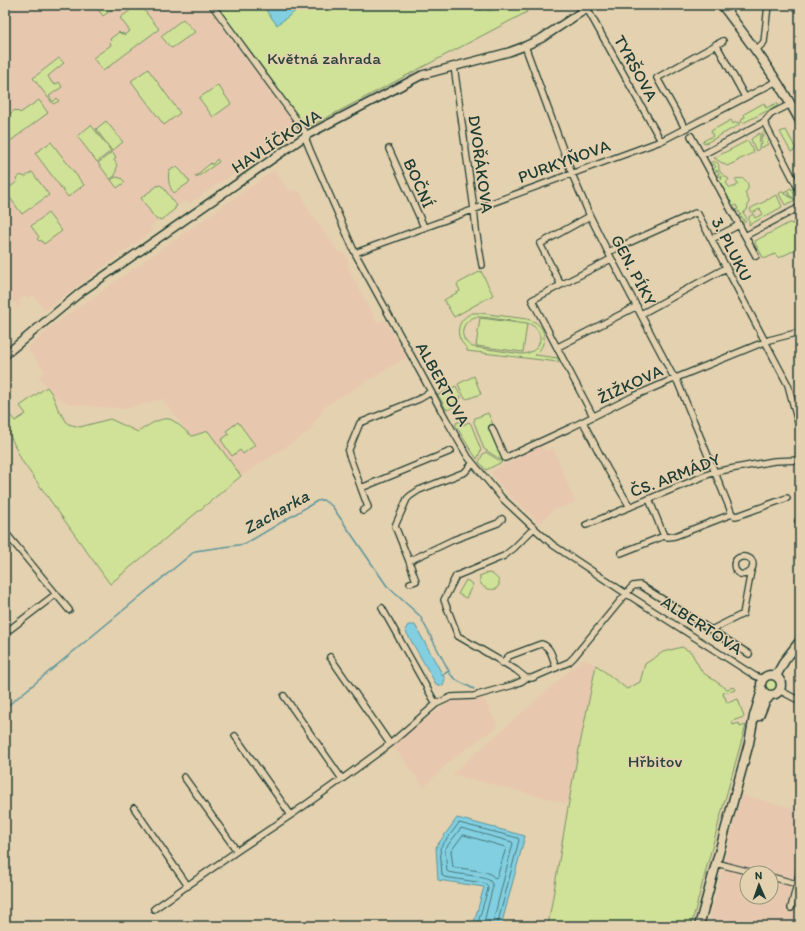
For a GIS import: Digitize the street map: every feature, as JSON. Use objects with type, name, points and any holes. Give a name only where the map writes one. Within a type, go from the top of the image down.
[{"type":"main road","points":[[722,5],[777,81],[800,121]]},
{"type":"main road","points":[[776,676],[800,641]]},
{"type":"main road","points":[[699,926],[749,743],[753,721],[762,690],[761,684],[763,679],[768,675],[776,676],[779,679],[780,685],[765,702],[749,743]]},
{"type":"main road","points":[[762,690],[766,693],[775,692]]},
{"type":"street","points":[[212,5],[307,135]]},
{"type":"street","points":[[756,50],[764,42],[768,5]]},
{"type":"street","name":"HAVLÍČKOVA","points":[[5,355],[81,292],[307,135],[422,75],[509,52],[525,46],[542,38],[588,6]]},
{"type":"street","name":"TYRŠOVA","points":[[588,6],[661,141]]},
{"type":"street","points":[[685,128],[657,78],[722,41]]},
{"type":"street","points":[[716,44],[745,97]]},
{"type":"street","name":"GEN. PÍKY","points":[[525,46],[572,174],[590,216],[672,374],[676,378],[732,514]]},
{"type":"street","name":"DVOŘÁKOVA","points":[[454,66],[482,265]]},
{"type":"street","name":"PURKYŇOVA","points":[[355,253],[661,141],[777,81]]},
{"type":"street","points":[[702,155],[764,122],[770,114],[791,104]]},
{"type":"street","points":[[764,122],[800,192]]},
{"type":"street","name":"ALBERTOVA","points":[[307,135],[306,140],[355,253],[468,457],[502,498],[559,549],[755,676],[763,679]]},
{"type":"street","points":[[691,136],[756,256]]},
{"type":"street","name":"BOČNÍ","points":[[389,149],[424,227]]},
{"type":"street","points":[[745,236],[800,207]]},
{"type":"street","name":"3. PLUKU","points":[[608,252],[695,213],[700,216],[788,385],[800,430]]},
{"type":"street","points":[[561,285],[540,244],[590,216]]},
{"type":"street","points":[[712,239],[739,225]]},
{"type":"street","points":[[593,416],[532,300],[611,259]]},
{"type":"street","points":[[641,314],[726,268]]},
{"type":"street","points":[[558,347],[637,306]]},
{"type":"street","name":"ŽIŽKOVA","points":[[492,428],[505,458],[583,422],[632,397],[676,378],[765,342],[800,332]]},
{"type":"street","points":[[363,511],[368,507],[348,452],[360,423],[419,399],[431,392]]},
{"type":"street","points":[[583,422],[608,470],[630,507]]},
{"type":"street","points":[[361,488],[451,451]]},
{"type":"street","name":"ČS. ARMÁDY","points":[[586,525],[714,472],[767,462],[800,460]]},
{"type":"street","points":[[410,584],[416,581],[395,526],[407,499],[420,490],[465,472],[473,463]]},
{"type":"street","points":[[621,553],[664,536],[675,536],[732,514],[736,516],[740,515],[787,498]]},
{"type":"street","points":[[649,499],[664,536]]},
{"type":"street","points":[[409,561],[453,540],[498,523],[502,519]]},
{"type":"street","points":[[526,678],[516,670],[458,636],[444,600],[456,576],[504,556],[534,528]]},
{"type":"street","points":[[5,532],[69,610]]},
{"type":"street","points":[[711,630],[743,614],[751,571]]},
{"type":"street","name":"ALBERTOVA","points":[[626,593],[633,586],[640,585],[749,654]]},
{"type":"street","points":[[154,909],[342,779],[390,744],[436,704],[451,697],[474,696],[513,685],[526,678],[532,678],[568,662],[574,657],[626,593]]},
{"type":"street","points":[[5,633],[56,594]]},
{"type":"street","points":[[382,608],[436,704]]},
{"type":"street","points":[[502,663],[509,656],[536,645],[543,644],[548,648],[556,668]]},
{"type":"street","points":[[330,657],[390,744]]},
{"type":"street","points":[[775,692],[800,701]]},
{"type":"street","points":[[284,696],[342,779]]},
{"type":"street","points":[[235,736],[291,815]]},
{"type":"street","points":[[184,777],[237,851]]},
{"type":"street","points":[[134,808],[188,886]]},
{"type":"street","points":[[716,863],[739,869]]},
{"type":"street","points":[[791,908],[798,885],[800,874],[799,871]]},
{"type":"street","points":[[779,879],[798,885]]},
{"type":"shaded area","points":[[5,5],[206,5],[298,131],[190,203],[185,200],[150,226],[152,229],[151,232],[45,310],[33,295],[28,299],[25,296],[18,302],[21,306],[18,308],[5,290]]},
{"type":"shaded area","points":[[274,170],[289,191],[293,190],[301,193],[310,213],[340,253],[346,254],[348,259],[348,267],[377,323],[384,319],[407,357],[324,407],[310,431],[241,476],[208,432],[192,437],[162,399],[126,409],[69,404],[52,394],[39,376],[45,371],[27,348],[52,326]]},
{"type":"shaded area","points":[[541,446],[544,447],[545,451],[553,448],[575,502],[553,510],[540,524],[506,492],[490,472]]},
{"type":"shaded area","points":[[583,659],[596,665],[569,804],[452,774]]},
{"type":"shaded area","points":[[457,696],[482,696],[498,726],[452,759],[424,787],[392,745]]},
{"type":"shaded area","points":[[741,795],[800,810],[800,926],[708,926]]},
{"type":"green space","points":[[95,5],[118,5],[103,16]]},
{"type":"green space","points":[[137,5],[140,5],[159,29],[103,71],[93,58],[111,45],[110,39],[119,32],[121,34],[123,33],[124,35],[130,31],[120,18]]},
{"type":"green space","name":"Květná zahrada","points":[[216,5],[523,5],[527,12],[307,128]]},
{"type":"green space","points":[[183,19],[195,32],[172,48],[161,36]]},
{"type":"green space","points":[[59,58],[64,63],[48,76],[52,83],[55,85],[59,82],[62,87],[49,96],[53,102],[57,98],[59,101],[53,104],[33,78]]},
{"type":"green space","points":[[148,69],[180,113],[164,125],[131,81]]},
{"type":"green space","points":[[218,85],[231,104],[213,117],[199,98]]},
{"type":"green space","points":[[39,100],[48,113],[5,145],[5,125],[7,123],[6,117],[15,110],[20,113]]},
{"type":"green space","points":[[764,103],[766,108],[777,103],[778,105],[743,123],[741,121],[745,117],[744,114]]},
{"type":"green space","points":[[731,120],[733,124],[739,122],[739,125],[706,143],[703,142],[713,136],[711,131]]},
{"type":"green space","points":[[106,121],[123,142],[112,151],[96,129]]},
{"type":"green space","points":[[91,125],[111,151],[97,162],[77,136]]},
{"type":"green space","points":[[786,130],[796,149],[791,152],[780,132]]},
{"type":"green space","points":[[765,131],[767,133],[763,135],[766,140],[770,140],[767,142],[768,144],[761,148],[762,133]]},
{"type":"green space","points":[[760,133],[759,149],[756,151],[751,139]]},
{"type":"green space","points":[[747,141],[754,152],[738,161],[727,166],[714,158]]},
{"type":"green space","points":[[51,142],[84,185],[68,197],[35,153]]},
{"type":"green space","points":[[112,152],[116,158],[114,160],[117,168],[115,176],[110,179],[98,163]]},
{"type":"green space","points":[[217,159],[219,162],[196,177],[195,175],[196,176],[200,173],[211,163],[212,165]]},
{"type":"green space","points":[[711,162],[717,163],[721,173],[729,179],[726,183],[729,187],[734,187],[738,183],[735,179],[741,178],[748,183],[748,189],[745,193],[749,201],[747,210],[743,213],[746,216],[746,219],[742,225],[741,223],[744,221],[742,217],[738,219],[737,217],[741,215],[739,211],[735,213],[735,210],[738,209],[736,205],[732,207],[719,181],[722,179],[721,176],[716,176],[719,174],[717,170],[714,172],[713,169],[716,167],[714,164],[711,165]]},
{"type":"green space","points":[[177,167],[190,182],[174,193],[169,182],[169,170]]},
{"type":"green space","points":[[32,172],[49,195],[22,214],[5,191],[18,181],[16,179],[21,175],[25,177]]},
{"type":"green space","points":[[116,177],[121,178],[125,182],[117,188],[111,180]]},
{"type":"green space","points":[[160,185],[177,206],[161,220],[157,220],[141,198]]},
{"type":"green space","points":[[791,188],[792,190],[795,188],[796,190],[793,192],[795,197],[799,195],[800,198],[797,200],[789,195],[789,193],[784,192]]},
{"type":"green space","points":[[782,192],[795,200],[785,205],[779,194]]},
{"type":"green space","points":[[777,195],[782,207],[749,225],[749,217],[753,214],[755,218],[763,214],[760,209],[752,213],[750,209]]},
{"type":"green space","points":[[48,213],[62,231],[44,244],[41,240],[39,241],[37,239],[39,237],[31,226]]},
{"type":"green space","points":[[800,217],[800,247],[779,258],[775,254],[764,259],[755,241],[789,223],[793,224],[793,222]]},
{"type":"green space","points":[[481,271],[493,295],[454,317],[444,300],[460,291],[457,284]]},
{"type":"green space","points":[[472,313],[480,313],[534,321],[539,325],[544,334],[542,345],[535,355],[558,358],[558,362],[467,351],[467,348],[460,339],[459,329],[460,324]],"holes":[[[482,317],[527,323],[538,330],[540,335],[538,345],[529,353],[522,354],[473,347],[468,344],[463,336],[464,327],[470,319]]]},
{"type":"green space","points":[[480,318],[527,324],[523,352],[476,346]]},
{"type":"green space","points":[[474,376],[481,394],[467,399],[464,397],[458,384]]},
{"type":"green space","points":[[456,386],[461,398],[454,403],[454,406],[446,409],[438,395]]},
{"type":"green space","points":[[47,387],[52,394],[58,409],[68,424],[80,427],[110,419],[138,432],[154,422],[168,419],[175,422],[192,436],[208,431],[241,476],[110,584],[22,461],[5,425],[5,420],[9,414],[15,421],[26,414],[20,406]]},
{"type":"green space","points":[[488,413],[494,427],[492,428],[505,461],[484,449],[474,422],[475,418]]},
{"type":"green space","points":[[238,422],[255,445],[243,454],[240,450],[232,456],[221,440],[229,434],[226,431]]},
{"type":"green space","points":[[457,422],[461,422],[463,425],[469,422],[471,424],[481,450],[477,459],[456,426]]},
{"type":"green space","points":[[486,452],[502,462],[486,470],[479,462],[483,454]]},
{"type":"green space","points":[[490,573],[499,581],[499,585],[496,589],[486,588],[480,583],[480,576]]},
{"type":"green space","points":[[466,580],[473,584],[466,598],[458,594]]},
{"type":"green space","name":"Hřbitov","points":[[682,647],[691,652],[702,672],[727,689],[735,688],[736,690],[723,693],[724,697],[727,703],[738,699],[744,717],[732,721],[733,725],[739,723],[740,727],[746,725],[691,926],[548,926],[572,784],[596,665],[627,689],[640,682],[645,664],[663,652]]},
{"type":"green space","points":[[771,678],[776,680],[778,685],[776,690],[771,692],[766,690],[764,685],[766,680]]},
{"type":"water","points":[[262,5],[295,5],[298,9],[277,25]]},
{"type":"water","points":[[477,5],[494,5],[493,9],[489,10],[484,8],[480,10]]},
{"type":"water","points":[[408,625],[415,625],[445,679],[443,686],[436,684],[405,630]]},
{"type":"water","points":[[457,818],[525,836],[501,926],[473,926],[484,887],[438,880],[436,847]]},
{"type":"waterway","name":"Zacharka","points":[[5,708],[195,551],[245,544],[317,501],[323,500],[332,506],[387,586],[420,616],[451,675],[458,681],[474,689]]},
{"type":"waterway","name":"Zacharka","points":[[442,675],[449,671]]}]
